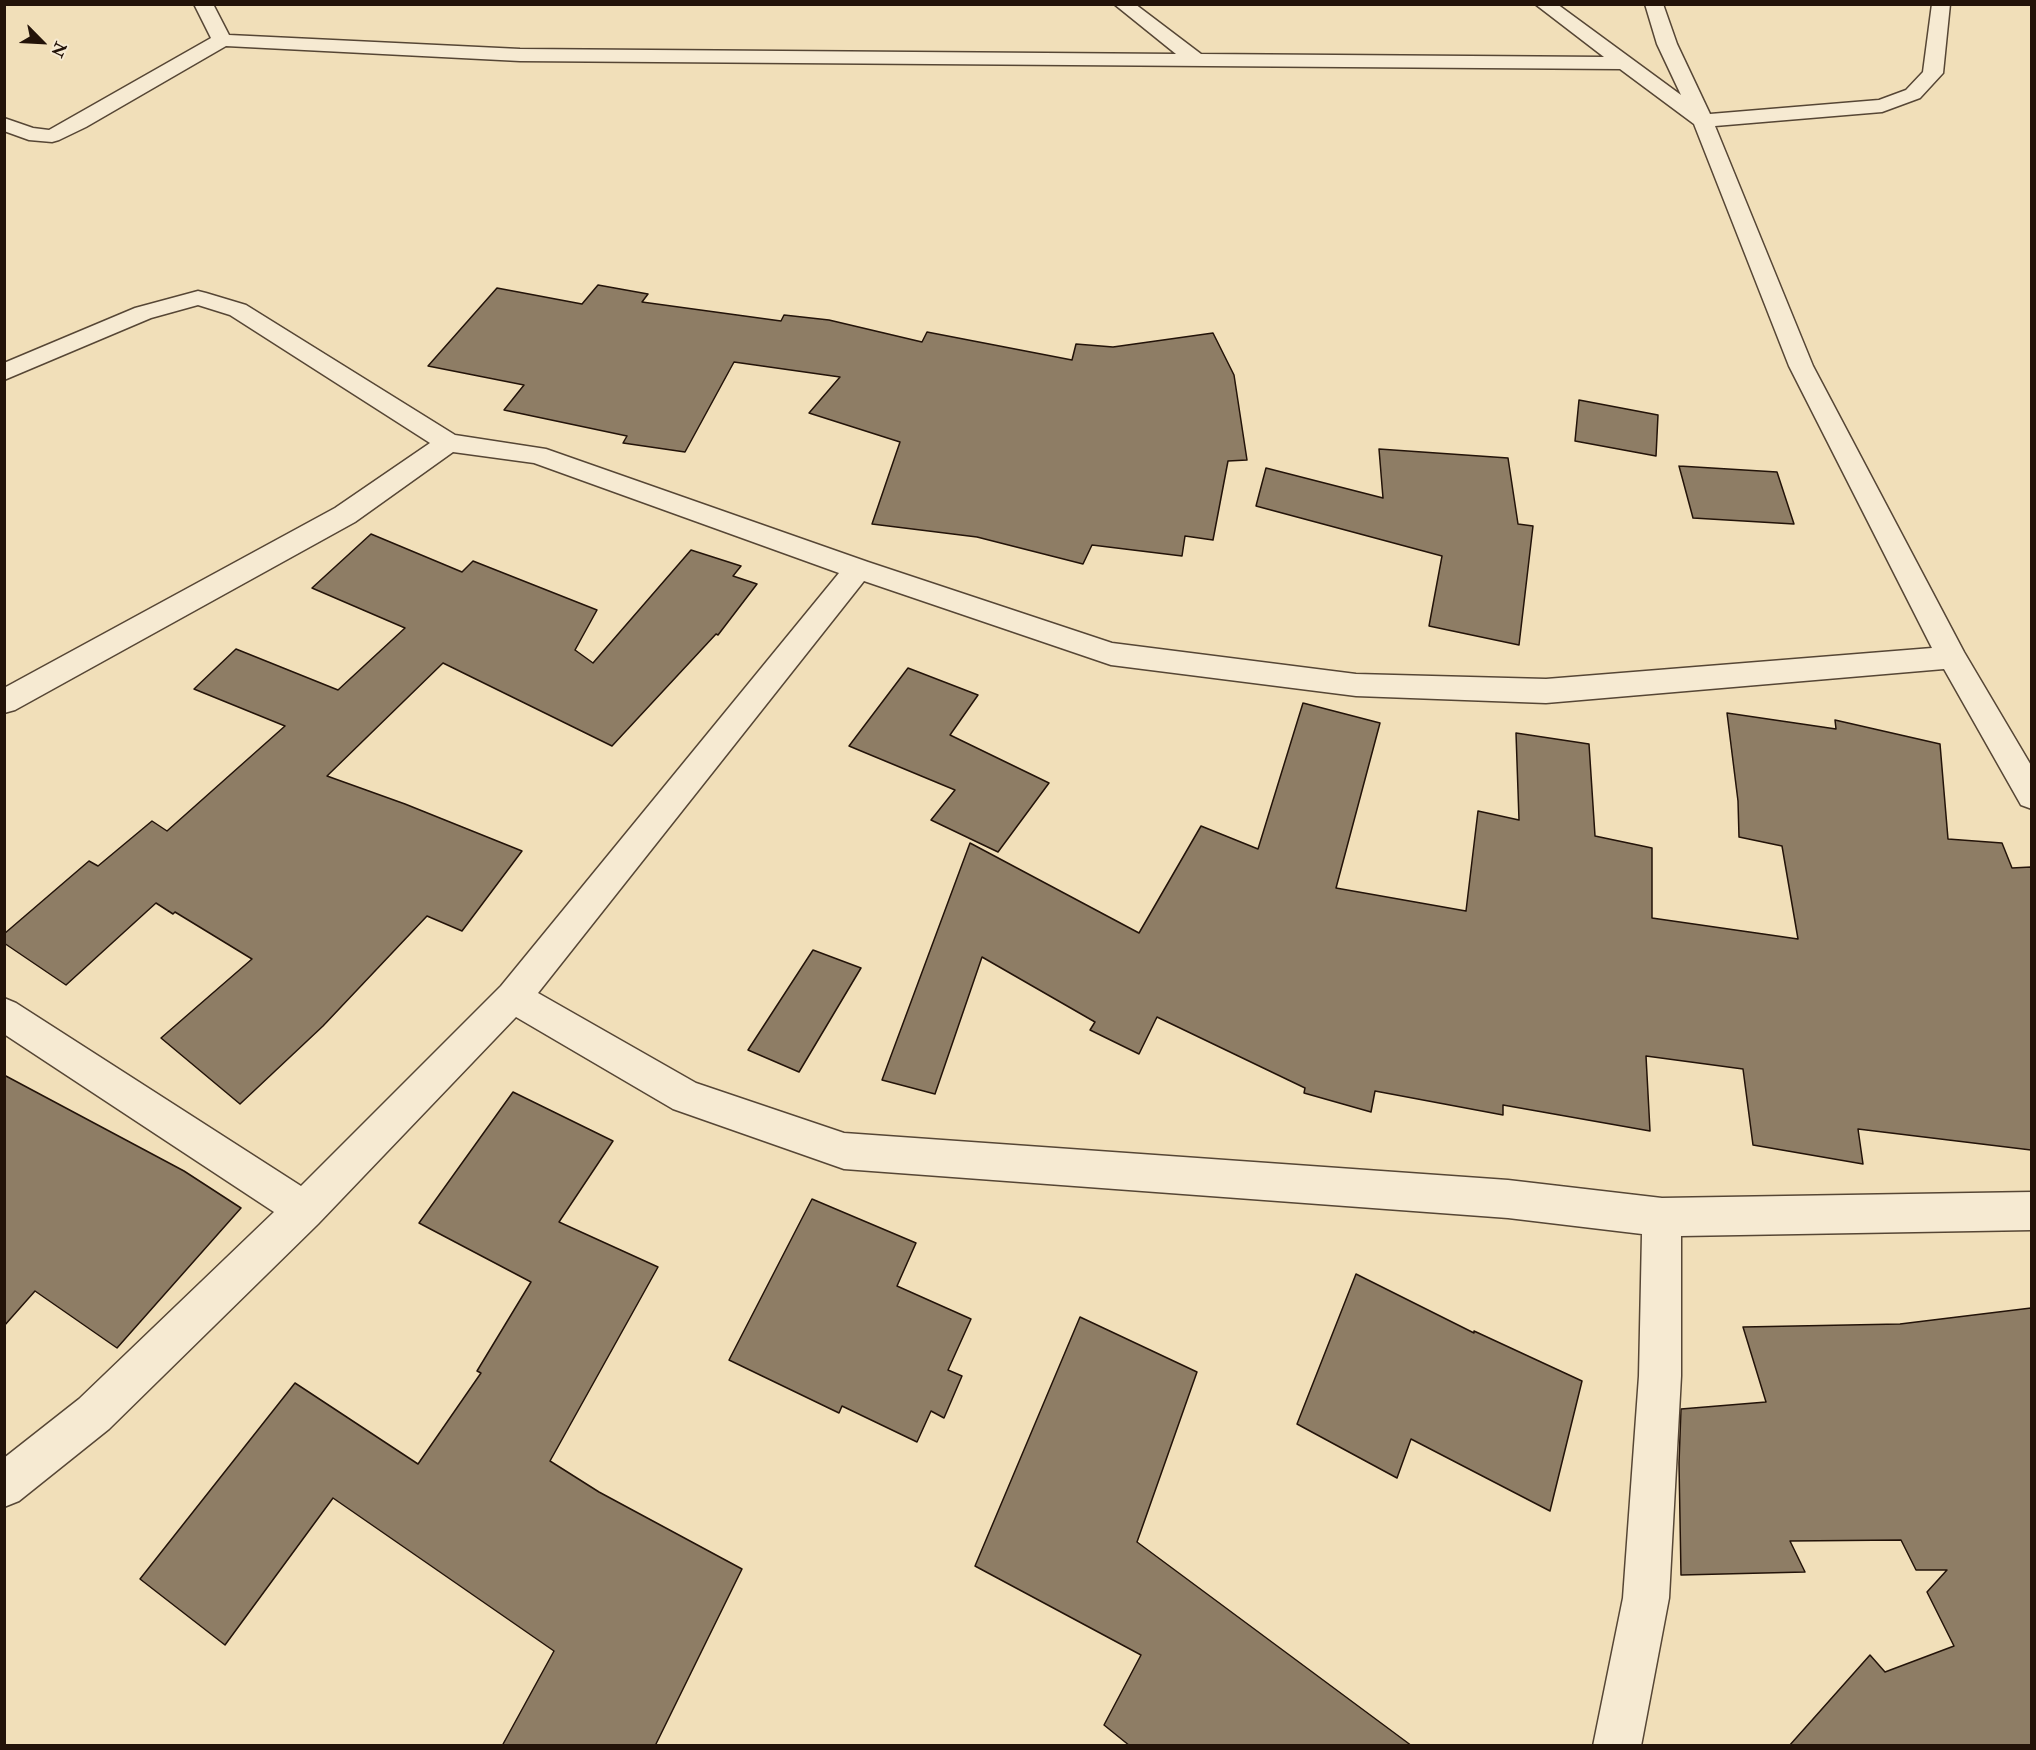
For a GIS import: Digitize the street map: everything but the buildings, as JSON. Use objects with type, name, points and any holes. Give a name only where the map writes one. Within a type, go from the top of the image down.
[{"type":"street","points":[[203,4],[222,40]]},
{"type":"street","points":[[1123,4],[1195,59]]},
{"type":"street","points":[[1544,4],[1703,121],[1882,106],[1913,94],[1933,73],[1941,4]]},
{"type":"street","points":[[1654,4],[1667,44],[1703,121],[1801,366],[1952,657],[2031,796]]},
{"type":"street","points":[[4,124],[29,134],[52,136],[79,123],[222,40],[520,55],[1624,63]]},
{"type":"street","points":[[4,142],[29,134]]},
{"type":"street","points":[[4,372],[143,313],[198,298],[238,310],[448,443],[537,454],[858,569],[1111,654],[1356,685],[1546,691],[1952,657]]},
{"type":"street","points":[[4,702],[345,515],[448,443]]},
{"type":"street","points":[[4,1486],[94,1414],[304,1210],[513,997],[858,569]]},
{"type":"street","points":[[513,997],[686,1097],[844,1151],[1508,1199],[1662,1217],[2031,1211]]},
{"type":"street","points":[[4,1014],[304,1210]]},
{"type":"street","points":[[1617,1746],[1646,1598],[1660,1376],[1662,1217]]}]
